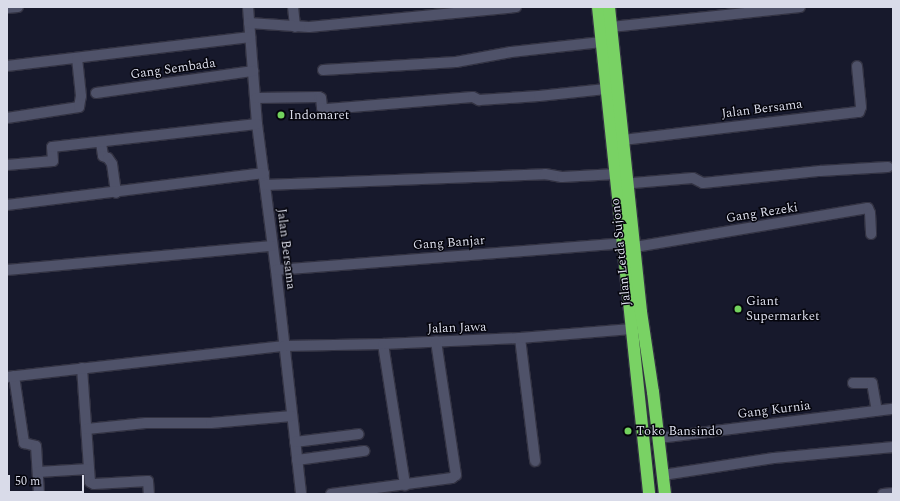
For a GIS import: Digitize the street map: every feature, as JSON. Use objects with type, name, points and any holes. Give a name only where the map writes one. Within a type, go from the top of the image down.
[{"type":"highway","name":"Jalan Letda Sujono","points":[[598,7],[606,89],[653,392],[665,494]]},
{"type":"highway","name":"Jalan Letda Sujono","points":[[609,7],[623,140],[620,180]]},
{"type":"highway","name":"Jalan Letda Sujono","points":[[629,245],[632,330],[649,494]]},
{"type":"highway","points":[[638,394],[653,392]]},
{"type":"street","points":[[7,8],[18,7]]},
{"type":"street","name":"Jalan Bersama","points":[[248,7],[257,124],[276,270],[301,494]]},
{"type":"street","points":[[293,7],[295,27]]},
{"type":"street","points":[[249,23],[295,27],[516,7]]},
{"type":"street","points":[[611,27],[800,7]]},
{"type":"street","points":[[7,66],[250,37]]},
{"type":"street","points":[[323,70],[456,62],[511,52],[601,42]]},
{"type":"street","points":[[7,118],[79,107],[81,96],[77,58]]},
{"type":"street","name":"Jalan Bersama","points":[[623,140],[859,112],[861,107],[857,66]]},
{"type":"street","name":"Gang Sembada","points":[[96,93],[254,71]]},
{"type":"street","points":[[256,98],[319,97],[321,98],[322,108],[326,109],[473,97],[479,100],[539,96],[606,89]]},
{"type":"street","points":[[7,165],[53,162],[52,147],[101,143],[257,124]]},
{"type":"street","points":[[101,143],[103,156],[108,158],[112,164],[116,192]]},
{"type":"street","points":[[265,185],[545,174],[562,177],[620,180],[693,178],[703,183],[820,171],[888,167]]},
{"type":"street","points":[[7,205],[264,173]]},
{"type":"street","name":"Gang Rezeki","points":[[629,245],[868,208],[870,213],[871,234]]},
{"type":"street","name":"Gang Banjar","points":[[276,270],[629,245]]},
{"type":"street","points":[[7,270],[272,246]]},
{"type":"street","name":"Jalan Jawa","points":[[11,376],[284,346],[383,344],[520,338],[632,330]]},
{"type":"street","points":[[520,338],[534,462]]},
{"type":"street","points":[[331,494],[452,478],[456,474],[436,341]]},
{"type":"street","points":[[383,344],[405,485]]},
{"type":"street","points":[[82,368],[89,469],[92,484],[148,481],[149,494]]},
{"type":"street","points":[[11,376],[24,443],[36,446],[39,494]]},
{"type":"street","points":[[853,384],[872,383],[877,411]]},
{"type":"street","name":"Gang Kurnia","points":[[659,438],[893,409]]},
{"type":"street","points":[[87,428],[146,423],[211,424],[292,416]]},
{"type":"street","points":[[295,442],[359,434]]},
{"type":"street","points":[[663,475],[774,458],[893,447]]},
{"type":"street","points":[[297,460],[364,451]]},
{"type":"street","points":[[38,472],[89,469]]},
{"type":"street","points":[[883,494],[893,493]]},
{"type":"place","name":"Indomaret","points":[[281,115]]},
{"type":"place","name":"Giant Supermarket","points":[[738,309]]},
{"type":"place","name":"Toko Bansindo","points":[[628,431]]}]
